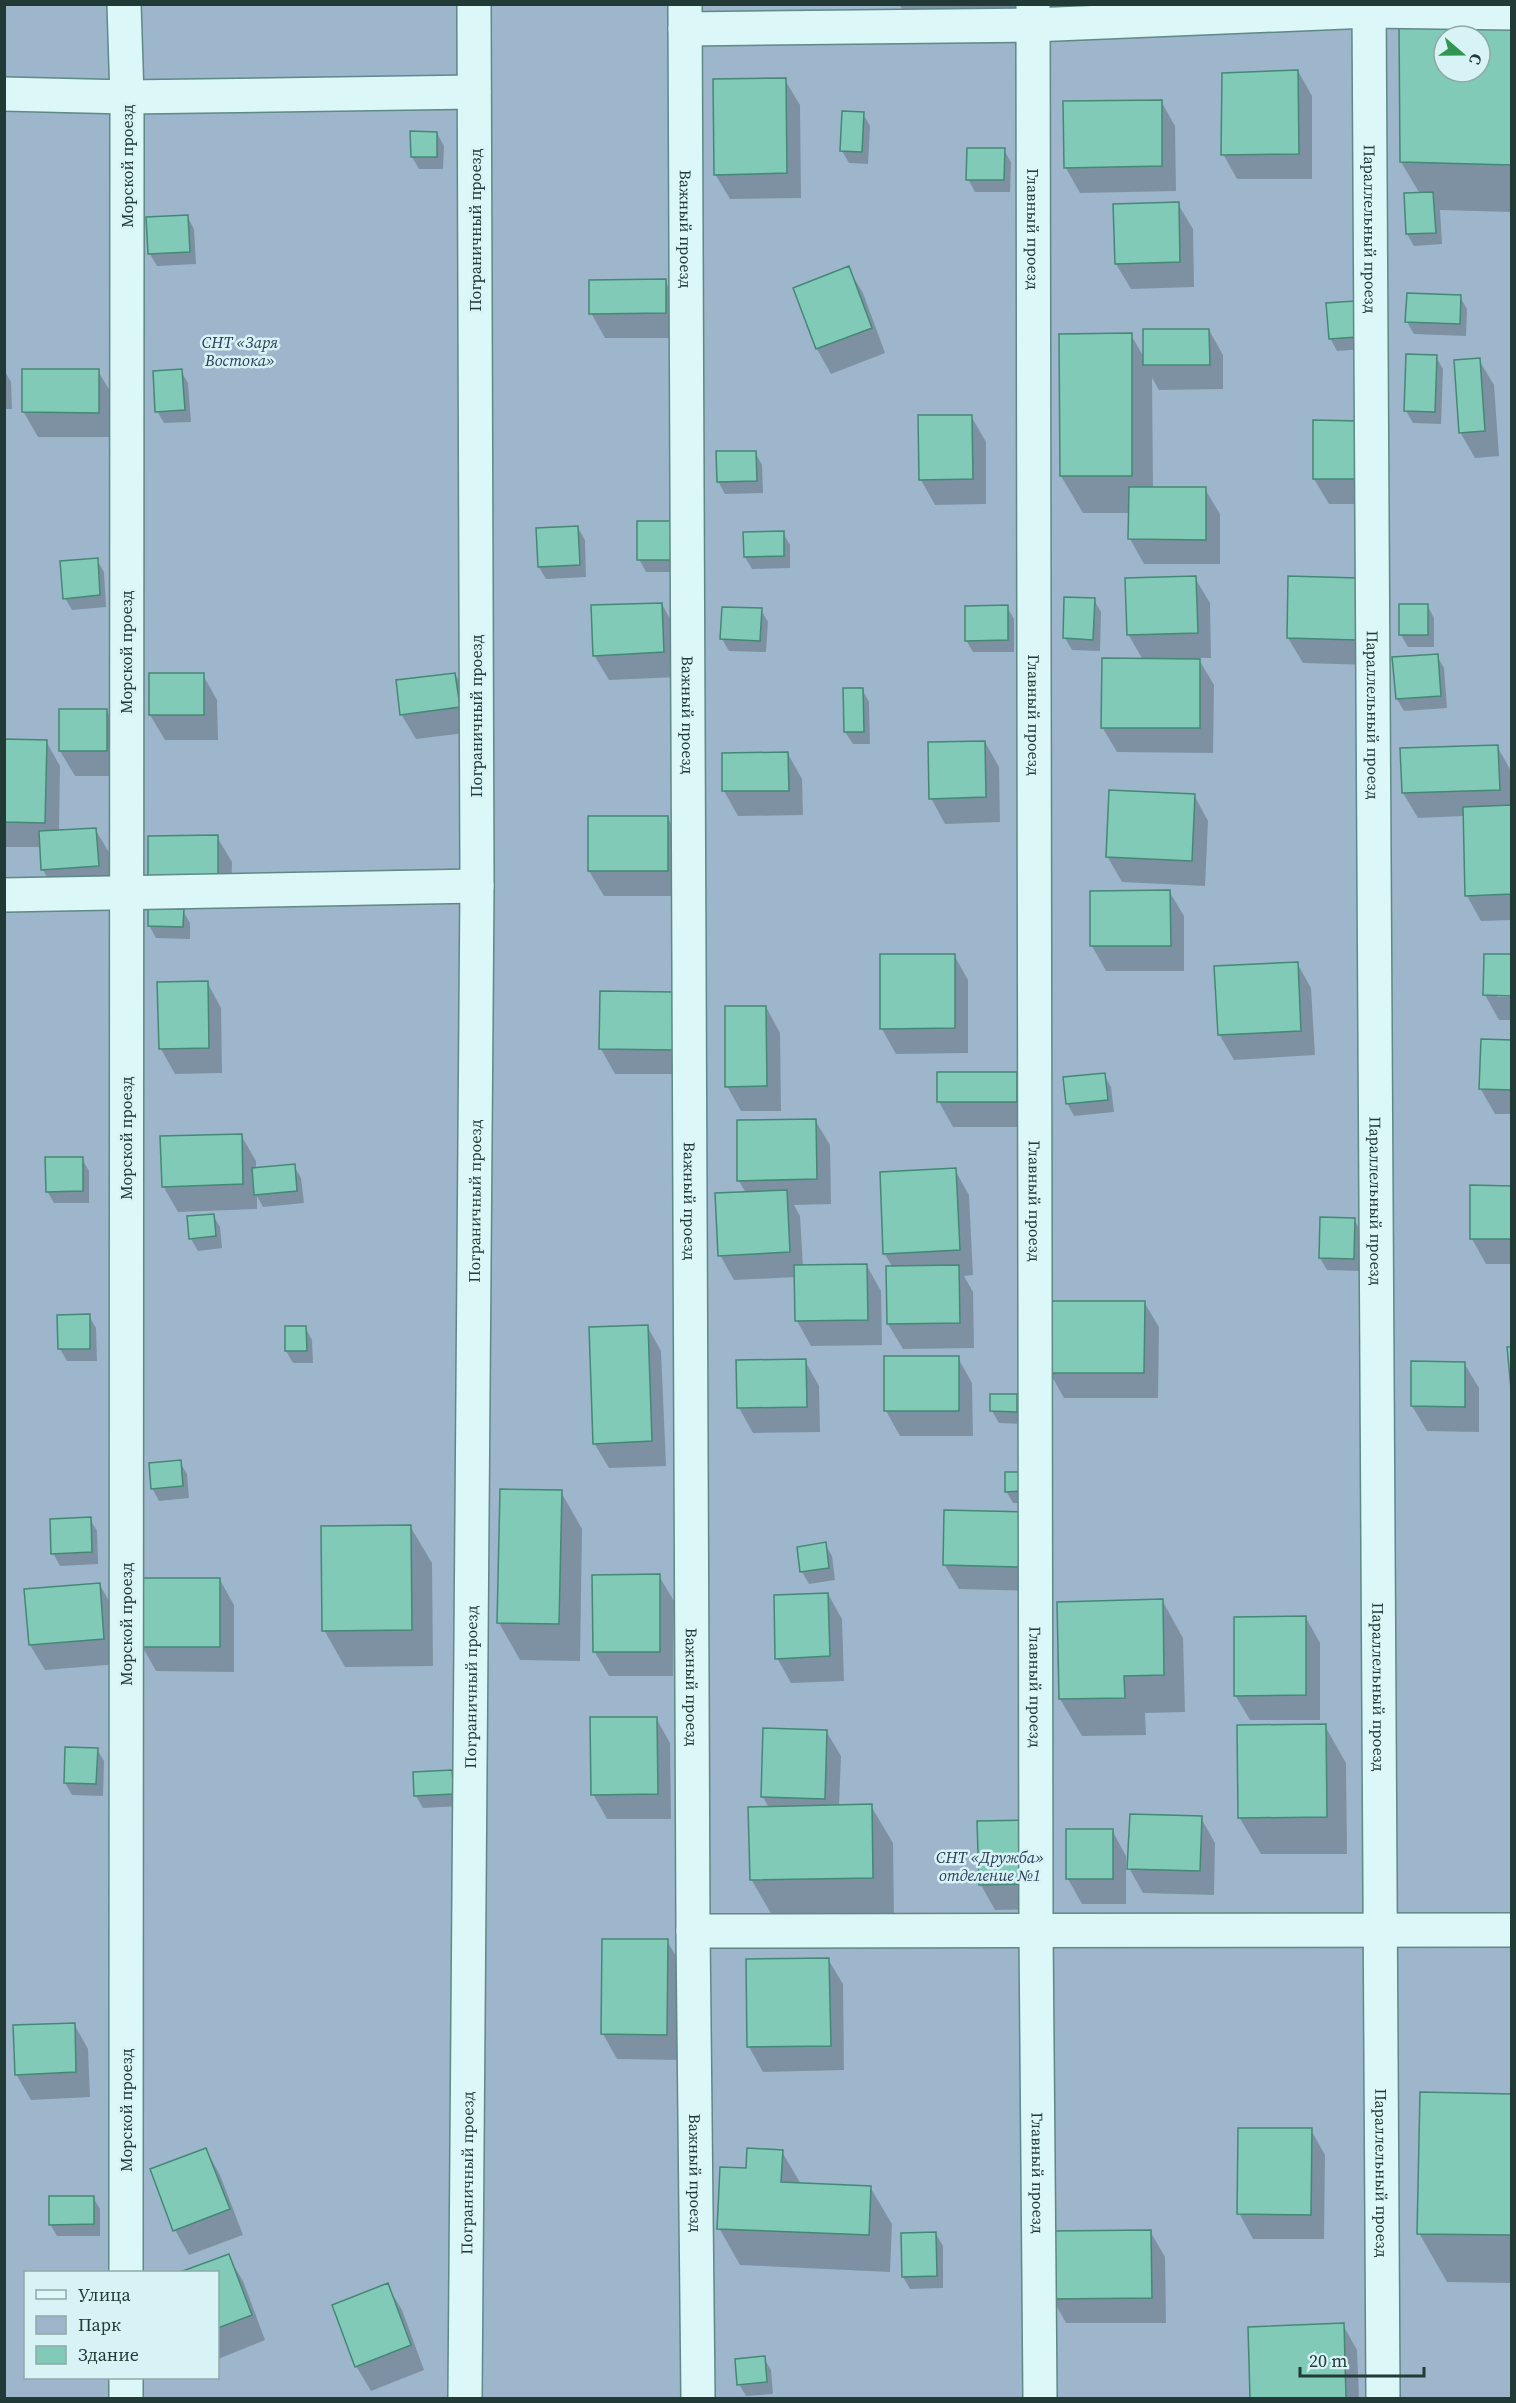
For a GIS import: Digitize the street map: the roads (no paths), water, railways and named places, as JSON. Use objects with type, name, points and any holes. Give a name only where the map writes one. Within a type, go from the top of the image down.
[{"type":"lane","name":"Морской проезд","points":[[124,4],[127,97],[126,2271]]},
{"type":"lane","name":"Пограничный проезд","points":[[465,2398],[477,886],[474,4]]},
{"type":"lane","points":[[685,17],[1033,15],[1369,8],[1512,13]]},
{"type":"lane","name":"Параллельный проезд","points":[[1369,8],[1383,2398]]},
{"type":"lane","name":"Главный проезд","points":[[1033,15],[1036,1930],[1040,2398]]},
{"type":"lane","name":"Важный проезд","points":[[685,17],[693,1930],[698,2398]]},
{"type":"lane","points":[[4,94],[127,97],[474,92]]},
{"type":"lane","points":[[4,895],[477,886]]},
{"type":"lane","points":[[693,1930],[1512,1930]]},
{"type":"lane","points":[[126,2379],[126,2398]]},
{"type":"park label","name":"СНТ «Заря Востока»","points":[[240,351]]},
{"type":"park label","name":"СНТ «Дружба» отделение №1","points":[[990,1866]]}]
